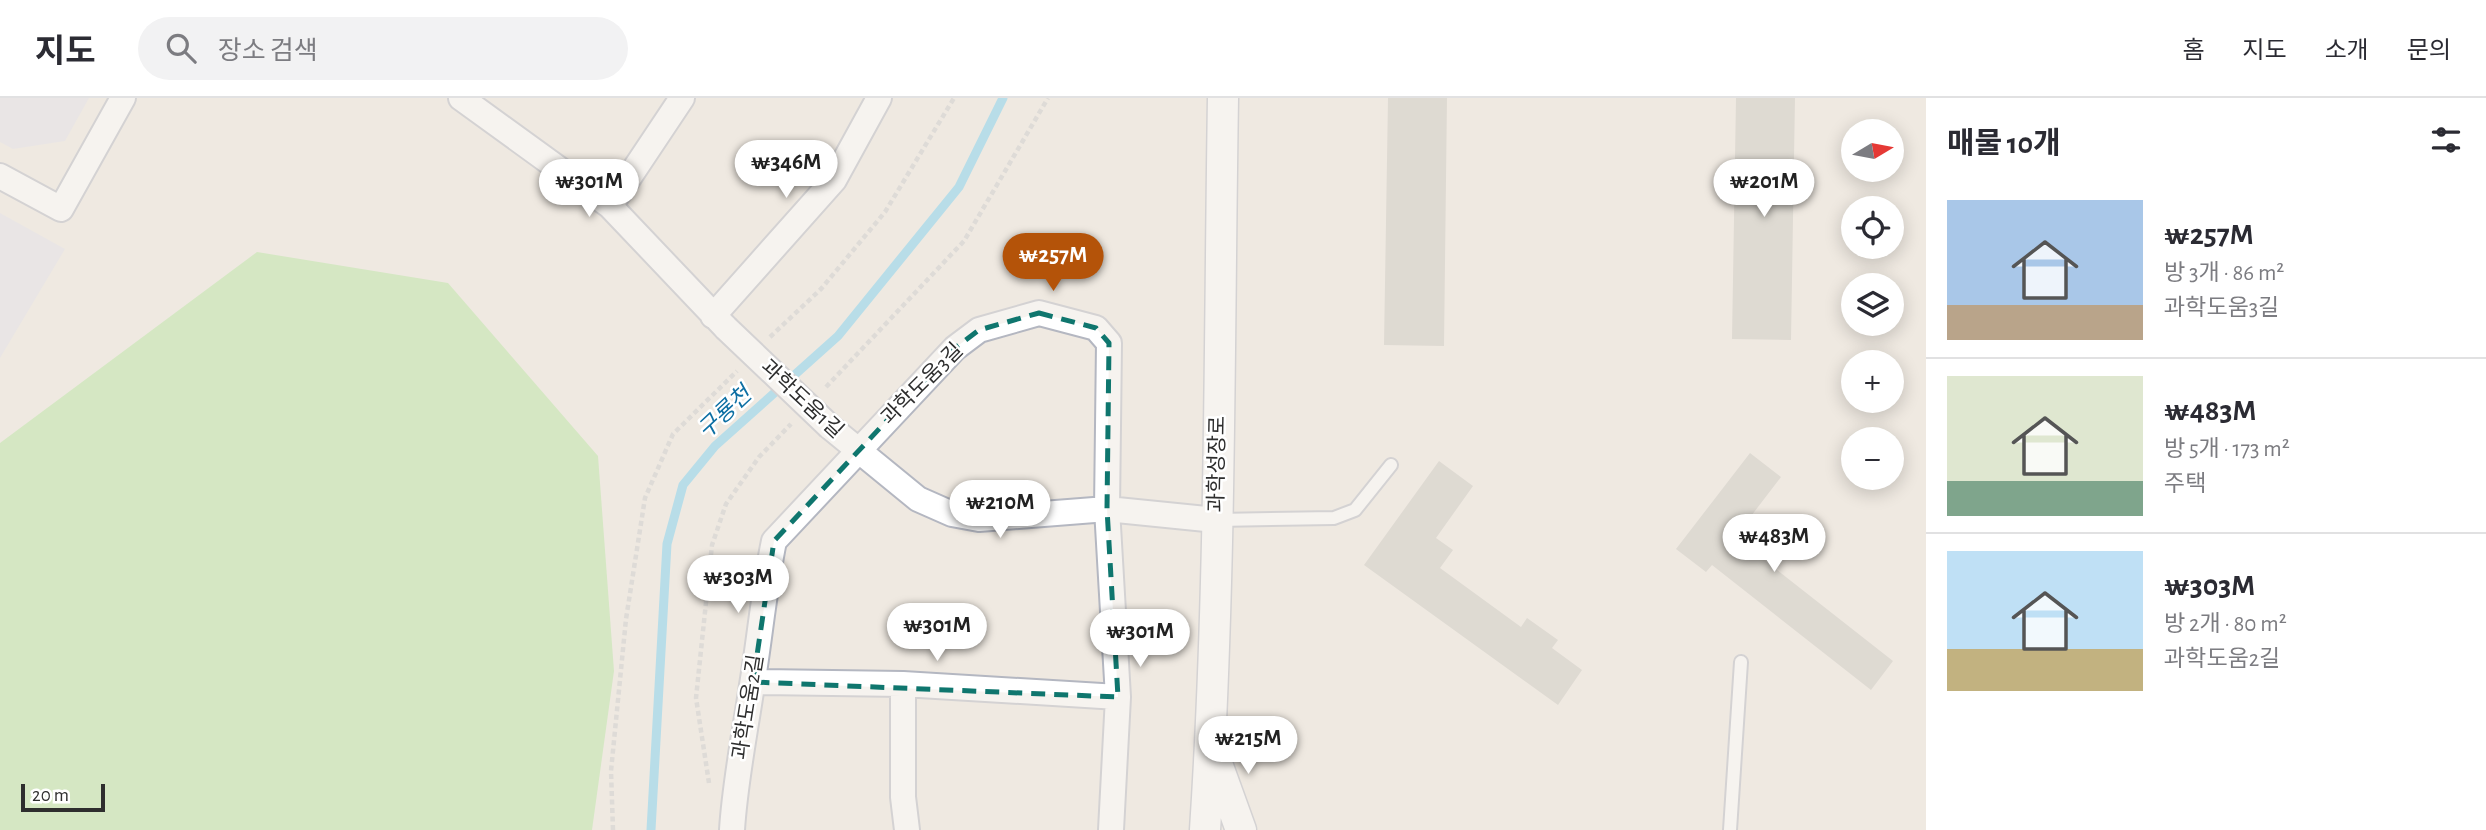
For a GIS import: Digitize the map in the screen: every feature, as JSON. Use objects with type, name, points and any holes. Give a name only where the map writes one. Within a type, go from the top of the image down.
[{"type":"street","points":[[0,176],[61,209],[123,98]]},
{"type":"street","name":"과학도움1길","points":[[461,98],[610,206],[720,322],[830,427],[918,499],[952,514],[979,519],[1107,509],[1216,520]]},
{"type":"street","points":[[610,206],[682,98]]},
{"type":"street","points":[[720,322],[834,180],[879,98]]},
{"type":"street","name":"과학성장로","points":[[1205,830],[1211,745],[1223,98]]},
{"type":"street","name":"과학도움3길","points":[[857,450],[955,348],[979,330],[1039,313],[1096,328],[1109,343],[1107,509]]},
{"type":"street","name":"과학도움2길","points":[[732,830],[734,796],[774,541],[857,450]]},
{"type":"street","points":[[1107,509],[1118,696],[1111,830]]},
{"type":"street","points":[[753,682],[903,684],[1118,696]]},
{"type":"street","points":[[903,684],[903,797],[907,830]]},
{"type":"street","points":[[1211,745],[1241,830]]},
{"type":"lane","points":[[1216,520],[1334,518],[1355,510],[1391,465]]},
{"type":"lane","points":[[1730,830],[1741,662]]},
{"type":"path","points":[[761,346],[821,289],[886,212],[954,98]]},
{"type":"path","points":[[613,830],[611,771],[626,619],[645,498],[673,434],[741,366]]},
{"type":"highlighted area","points":[[1039,313],[1096,328],[1109,343],[1107,509],[1118,697],[753,682],[774,541],[955,348],[979,330]]},
{"type":"shaded area","points":[[0,98],[89,98],[65,141],[13,149],[0,142]]},
{"type":"shaded area","points":[[0,213],[65,249],[0,358]]},
{"type":"green space","points":[[257,252],[448,283],[598,456],[614,671],[592,830],[0,830],[0,443]]},
{"type":"building","points":[[1388,98],[1447,98],[1444,346],[1384,345]]},
{"type":"building","points":[[1736,98],[1795,98],[1791,340],[1732,339]]},
{"type":"building","points":[[1750,453],[1781,477],[1735,537],[1893,661],[1871,690],[1712,565],[1706,572],[1676,549]]},
{"type":"building","points":[[1439,461],[1473,486],[1436,538],[1453,550],[1440,568],[1521,627],[1527,618],[1558,640],[1552,648],[1582,670],[1558,705],[1364,565]]},
{"type":"waterway","name":"구룡천","points":[[651,830],[667,544],[683,485],[715,446],[838,336],[959,187],[1003,98]]}]
